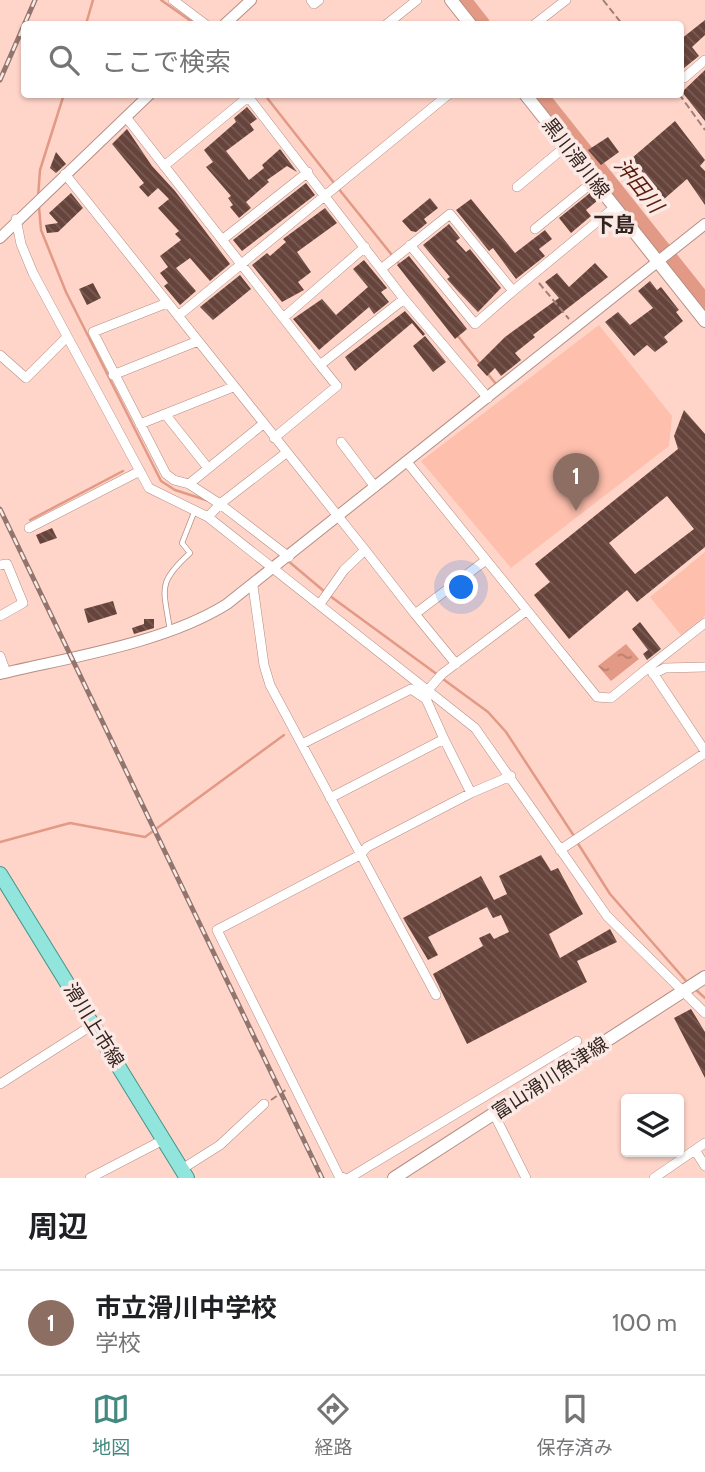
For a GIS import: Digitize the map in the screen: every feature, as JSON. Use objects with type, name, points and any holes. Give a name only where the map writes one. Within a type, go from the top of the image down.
[{"type":"main road","points":[[451,0],[468,21]]},
{"type":"main road","name":"黒川滑川線","points":[[528,98],[705,321]]},
{"type":"main road","name":"滑川上市線","points":[[0,874],[185,1174]]},
{"type":"main road","name":"富山滑川魚津線","points":[[394,1178],[705,976]]},
{"type":"street","points":[[173,0],[201,21]]},
{"type":"street","points":[[228,21],[251,0]]},
{"type":"street","points":[[311,0],[314,4],[319,0]]},
{"type":"street","points":[[391,21],[417,0]]},
{"type":"street","points":[[539,21],[566,0]]},
{"type":"street","points":[[684,78],[705,60]]},
{"type":"street","points":[[0,238],[146,98]]},
{"type":"street","points":[[164,166],[245,98]]},
{"type":"street","points":[[249,98],[404,299],[488,398]]},
{"type":"street","points":[[178,316],[444,98]]},
{"type":"street","points":[[126,117],[337,386],[274,438]]},
{"type":"street","points":[[517,187],[566,146]]},
{"type":"street","points":[[222,240],[308,172]]},
{"type":"street","points":[[65,174],[456,664]]},
{"type":"street","points":[[535,229],[594,181]]},
{"type":"street","points":[[410,246],[475,324],[615,207]]},
{"type":"street","points":[[381,269],[450,214],[513,291]]},
{"type":"street","points":[[19,217],[21,244],[33,273],[149,488],[208,517],[475,727],[607,916],[705,1013]]},
{"type":"street","points":[[0,656],[3,673],[198,623],[253,586],[705,224]]},
{"type":"street","points":[[283,318],[365,247]]},
{"type":"street","points":[[320,365],[404,299]]},
{"type":"street","points":[[167,303],[93,332],[113,375],[166,474],[220,503],[289,557]]},
{"type":"street","points":[[0,355],[26,378],[67,337]]},
{"type":"street","points":[[113,375],[198,341]]},
{"type":"street","points":[[140,424],[233,387]]},
{"type":"street","points":[[165,414],[208,468]]},
{"type":"street","points":[[189,484],[263,424]]},
{"type":"street","points":[[341,442],[375,487]]},
{"type":"street","points":[[208,517],[220,503],[286,453]]},
{"type":"street","points":[[407,462],[597,697],[611,698],[651,671],[705,624]]},
{"type":"street","points":[[29,527],[140,471]]},
{"type":"street","points":[[320,604],[344,570],[365,550]]},
{"type":"street","points":[[415,614],[485,560]]},
{"type":"street","points":[[0,565],[7,564],[23,603],[0,615]]},
{"type":"street","points":[[253,586],[264,665],[270,685],[436,995]]},
{"type":"street","points":[[428,690],[456,664],[526,611]]},
{"type":"street","points":[[651,671],[665,667],[705,667]]},
{"type":"street","points":[[560,850],[705,752],[651,671]]},
{"type":"street","points":[[303,744],[411,689],[426,699],[471,793]]},
{"type":"street","points":[[330,798],[444,739]]},
{"type":"street","points":[[511,776],[471,793],[367,847],[360,855],[217,930],[339,1176],[347,1178],[577,1041]]},
{"type":"street","points":[[0,1084],[94,1024]]},
{"type":"street","points":[[185,1174],[264,1104]]},
{"type":"street","points":[[494,1114],[526,1178]]},
{"type":"street","points":[[90,1178],[164,1139]]},
{"type":"street","points":[[654,1178],[705,1143]]},
{"type":"street","points":[[695,1150],[705,1166]]},
{"type":"lane","points":[[170,631],[163,583],[171,570],[190,553],[181,543],[195,509]]},
{"type":"path","points":[[603,0],[620,21]]},
{"type":"path","points":[[682,98],[705,130]]},
{"type":"path","points":[[532,275],[576,328]]},
{"type":"path","points":[[264,1104],[293,1085]]},
{"type":"shaded area","points":[[599,325],[672,416],[669,446],[511,568],[421,461]]},
{"type":"shaded area","points":[[705,552],[705,616],[681,635],[650,597]]},
{"type":"water","points":[[626,644],[639,659],[611,681],[598,666]]},
{"type":"building","points":[[705,20],[705,35],[692,47],[699,56],[684,68],[684,37]]},
{"type":"building","points":[[705,70],[705,121],[684,95],[684,90]]},
{"type":"building","points":[[247,107],[257,119],[250,124],[254,130],[226,151],[249,180],[264,168],[262,165],[280,149],[297,172],[287,166],[267,180],[269,182],[246,202],[251,208],[239,218],[230,207],[233,205],[228,198],[231,196],[206,167],[213,162],[204,150],[236,122],[234,118]]},
{"type":"building","points":[[675,121],[705,160],[700,166],[705,171],[705,205],[687,179],[663,200],[632,158]]},
{"type":"building","points":[[127,129],[152,166],[175,191],[230,264],[210,281],[190,258],[176,268],[196,291],[180,305],[164,286],[168,283],[160,273],[168,267],[160,256],[181,240],[175,234],[179,231],[158,208],[169,199],[158,188],[148,197],[139,187],[144,183],[112,144]]},
{"type":"building","points":[[608,137],[619,152],[601,165],[588,150]]},
{"type":"building","points":[[56,152],[66,164],[56,173],[50,168]]},
{"type":"building","points":[[306,183],[315,195],[242,251],[233,240]]},
{"type":"building","points":[[71,193],[83,208],[58,232],[47,233],[45,225],[58,223],[49,213]]},
{"type":"building","points":[[590,193],[597,201],[586,210],[591,216],[571,233],[559,218]]},
{"type":"building","points":[[430,198],[438,208],[424,219],[427,223],[416,232],[411,231],[402,221]]},
{"type":"building","points":[[471,199],[515,253],[545,230],[552,239],[539,249],[545,256],[516,279],[493,248],[489,251],[456,210]]},
{"type":"building","points":[[325,208],[337,223],[297,252],[311,272],[298,282],[304,290],[282,302],[252,265],[267,253],[270,256],[286,242],[283,239]]},
{"type":"building","points":[[449,224],[460,238],[456,241],[466,252],[470,249],[501,288],[478,312],[447,279],[450,277],[423,245]]},
{"type":"building","points":[[409,256],[467,329],[455,339],[397,265]]},
{"type":"building","points":[[364,260],[387,288],[381,292],[389,302],[374,314],[369,307],[319,350],[293,319],[322,299],[336,315],[368,287],[353,269]]},
{"type":"building","points":[[595,263],[608,277],[533,335],[535,337],[515,353],[521,360],[501,376],[495,368],[487,376],[477,365],[505,337],[559,298],[545,282],[557,273],[569,287]]},
{"type":"building","points":[[240,275],[251,289],[213,320],[200,307]]},
{"type":"building","points":[[650,281],[657,290],[661,287],[679,310],[676,312],[683,321],[664,337],[668,342],[655,352],[647,345],[634,356],[605,322],[618,312],[630,325],[653,308],[638,291]]},
{"type":"building","points":[[93,283],[101,298],[87,305],[79,289]]},
{"type":"building","points":[[405,311],[425,334],[423,336],[412,323],[355,371],[345,357]]},
{"type":"building","points":[[425,336],[446,362],[433,372],[413,346]]},
{"type":"building","points":[[684,410],[705,434],[705,547],[637,602],[627,590],[569,639],[534,595],[550,582],[535,564],[678,449],[674,436]],"holes":[[[667,496],[694,529],[635,574],[609,543]]]},
{"type":"building","points":[[52,528],[57,538],[40,544],[36,535]]},
{"type":"building","points":[[113,601],[117,614],[88,623],[84,609]]},
{"type":"building","points":[[144,619],[154,619],[154,628],[134,634],[132,628],[144,624]]},
{"type":"building","points":[[640,622],[661,649],[647,660],[643,654],[648,650],[632,629]]},
{"type":"building","points":[[541,855],[551,871],[558,868],[583,914],[549,934],[560,958],[610,929],[617,942],[577,961],[587,982],[467,1044],[433,974],[483,946],[479,938],[490,933],[494,939],[509,932],[501,915],[493,918],[487,907],[428,937],[438,955],[428,960],[403,918],[481,876],[494,900],[507,894],[499,876]]},
{"type":"building","points":[[691,1009],[705,1032],[705,1078],[674,1018]]},
{"type":"waterway","points":[[87,21],[93,0]]},
{"type":"waterway","points":[[161,0],[191,21]]},
{"type":"waterway","name":"沖田川","points":[[462,0],[479,21]]},
{"type":"waterway","points":[[38,197],[40,170],[63,98]]},
{"type":"waterway","points":[[267,98],[334,183]]},
{"type":"waterway","name":"沖田川","points":[[541,98],[705,304]]},
{"type":"waterway","points":[[338,188],[400,265]]},
{"type":"waterway","points":[[39,207],[41,230],[66,292],[161,481],[175,490],[209,501]]},
{"type":"waterway","points":[[457,335],[481,365]]},
{"type":"waterway","points":[[487,373],[496,384]]},
{"type":"waterway","points":[[30,520],[123,471]]},
{"type":"waterway","points":[[287,560],[325,592]]},
{"type":"waterway","points":[[330,596],[438,675]]},
{"type":"waterway","points":[[443,679],[488,712],[506,732],[574,836]]},
{"type":"waterway","points":[[0,842],[70,823],[145,837],[284,735]]},
{"type":"waterway","points":[[577,842],[610,894],[687,982]]},
{"type":"waterway","points":[[695,989],[705,998]]},
{"type":"railway","points":[[26,21],[35,0]]},
{"type":"railway","points":[[0,80],[21,32]]},
{"type":"railway","points":[[0,509],[322,1178]]},
{"type":"place","name":"市立滑川中学校","points":[[576,511]]},
{"type":"district","name":"下島","points":[[614,224]]}]
